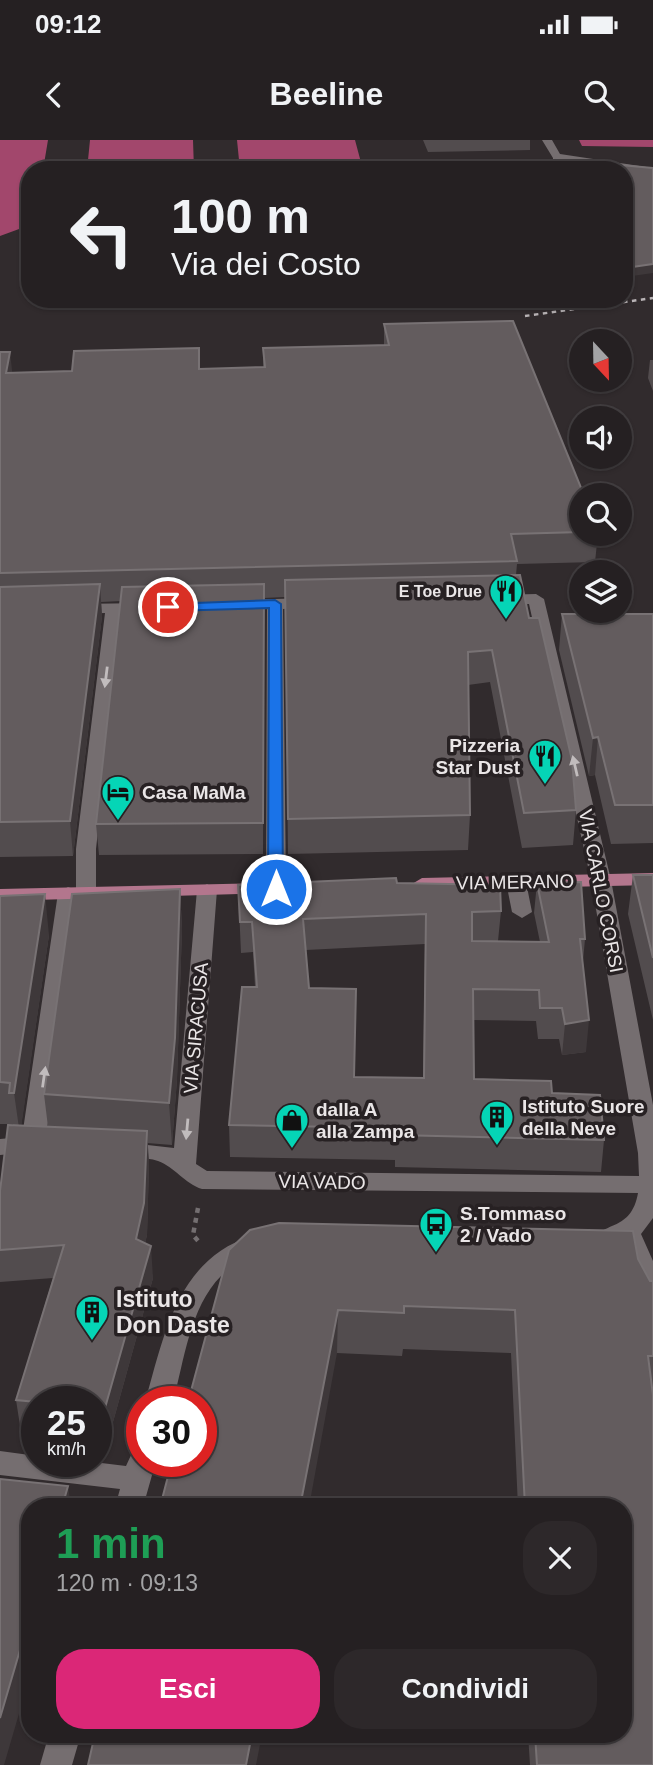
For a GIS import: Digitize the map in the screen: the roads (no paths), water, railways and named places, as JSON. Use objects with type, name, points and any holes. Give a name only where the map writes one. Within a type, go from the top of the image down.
[{"type":"main road","name":"VIA MERANO","points":[[408,885],[653,879]]},
{"type":"main road","points":[[0,895],[302,888]]},
{"type":"street","points":[[547,140],[556,156],[574,161]]},
{"type":"street","points":[[633,169],[653,171]]},
{"type":"street","name":"VIA CARLO CORSI","points":[[481,600],[536,599],[601,880],[652,1153],[652,1185],[644,1217],[628,1233]]},
{"type":"street","points":[[222,606],[330,603]]},
{"type":"street","points":[[275,604],[276,889]]},
{"type":"street","points":[[64,610],[168,607]]},
{"type":"street","points":[[0,1147],[44,1145],[77,893],[86,849],[114,609]]},
{"type":"street","points":[[516,882],[522,912]]},
{"type":"street","name":"VIA SIRACUSA","points":[[193,1173],[207,890]]},
{"type":"street","name":"VIA VADO","points":[[102,1149],[164,1153],[193,1173],[652,1185]]},
{"type":"street","points":[[581,1244],[594,1245],[628,1233],[643,1267],[653,1314]]},
{"type":"street","points":[[164,1386],[190,1301],[200,1279],[216,1262],[238,1249],[271,1239]]},
{"type":"street","points":[[0,1463],[126,1469]]},
{"type":"street","points":[[131,1498],[137,1477]]},
{"type":"street","points":[[56,1765],[62,1743]]},
{"type":"railway","points":[[633,301],[653,298]]},
{"type":"railway","points":[[525,316],[582,308]]},
{"type":"place","name":"E Toe Drue","points":[[506,621]]},
{"type":"place","name":"Pizzeria Star Dust","points":[[545,786]]},
{"type":"place","name":"Casa MaMa","points":[[118,822]]},
{"type":"place","name":"Istituto Suore della Neve","points":[[497,1147]]},
{"type":"place","name":"dalla A alla Zampa","points":[[292,1150]]},
{"type":"place","name":"S.Tommaso 2 / Vado","points":[[436,1254]]},
{"type":"place","name":"Istituto Don Daste","points":[[92,1342]]}]
